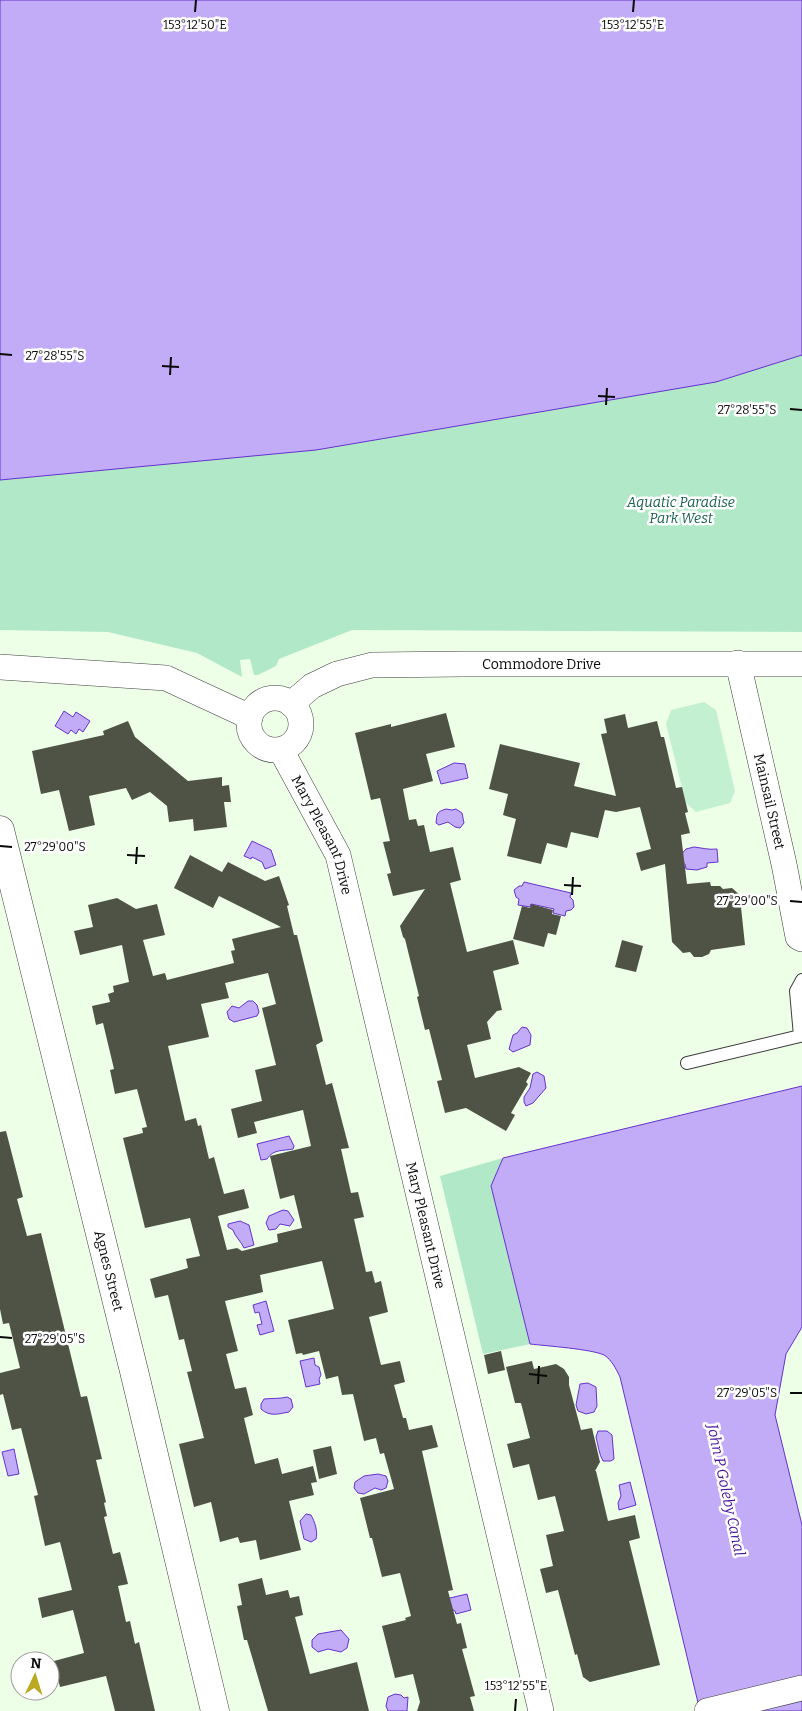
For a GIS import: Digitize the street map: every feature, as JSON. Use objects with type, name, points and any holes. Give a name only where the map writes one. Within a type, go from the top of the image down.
[{"type":"street","name":"Mainsail Street","points":[[738,663],[784,864],[798,937],[802,939]]},
{"type":"street","name":"Commodore Drive","points":[[291,704],[312,686],[320,682],[337,674],[372,665],[802,664]]},
{"type":"street","points":[[0,667],[166,678],[250,717]]},
{"type":"street","points":[[268,700],[284,700],[297,710],[301,726],[299,734],[295,741],[281,750],[266,748],[254,739],[249,724],[250,717],[260,703],[268,700]]},
{"type":"street","name":"Mary Pleasant Drive","points":[[281,750],[338,855],[541,1711]]},
{"type":"street","name":"Agnes Street","points":[[0,830],[134,1371],[215,1711]]},
{"type":"street","points":[[707,1711],[802,1688]]},
{"type":"lane","points":[[687,1063],[800,1036],[796,991],[802,980]]},
{"type":"green space","name":"Aquatic Paradise Park West","points":[[0,279],[802,285],[802,632],[352,630],[279,659],[276,666],[258,675],[254,675],[250,659],[240,660],[242,677],[197,653],[108,632],[0,630]]},
{"type":"green space","points":[[704,702],[716,710],[735,791],[730,803],[696,812],[686,803],[666,724],[671,710]]},
{"type":"green space","points":[[503,1158],[491,1186],[530,1344],[483,1354],[440,1176]]},
{"type":"water","points":[[0,0],[802,0],[802,355],[716,382],[316,450],[0,480]]},
{"type":"water","points":[[64,711],[73,717],[76,712],[90,721],[83,732],[79,729],[76,734],[71,730],[68,734],[55,726]]},
{"type":"water","points":[[454,763],[465,764],[468,778],[441,784],[437,771]]},
{"type":"water","points":[[456,809],[462,813],[464,823],[460,828],[448,822],[439,825],[436,823],[440,811]]},
{"type":"water","points":[[252,841],[271,850],[276,865],[265,869],[262,862],[252,857],[251,859],[244,856]]},
{"type":"water","points":[[694,847],[717,849],[718,862],[707,863],[707,867],[697,870],[686,869],[685,864],[672,865],[686,849]]},
{"type":"water","points":[[524,882],[571,893],[570,897],[573,900],[574,907],[566,911],[565,916],[553,913],[554,909],[531,904],[530,907],[518,905],[519,899],[516,897],[514,890],[522,886]]},
{"type":"water","points":[[248,1001],[253,1001],[257,1005],[259,1012],[257,1016],[234,1022],[229,1019],[227,1012],[232,1006],[239,1008]]},
{"type":"water","points":[[522,1027],[527,1028],[531,1035],[530,1045],[513,1052],[509,1049],[513,1035]]},
{"type":"water","points":[[537,1072],[544,1076],[546,1088],[533,1103],[526,1106],[524,1097],[530,1088],[533,1074]]},
{"type":"water","name":"John P Goleby Canal","points":[[802,1086],[802,1327],[786,1354],[775,1415],[802,1525],[802,1711],[700,1711],[620,1377],[612,1362],[604,1355],[579,1349],[530,1344],[491,1186],[503,1158]]},
{"type":"water","points":[[289,1136],[294,1146],[293,1149],[275,1152],[267,1159],[261,1160],[257,1144]]},
{"type":"water","points":[[283,1210],[288,1211],[294,1220],[290,1226],[280,1224],[276,1229],[269,1230],[266,1223],[269,1216]]},
{"type":"water","points":[[240,1221],[249,1225],[254,1245],[244,1248],[233,1230],[228,1227],[228,1224]]},
{"type":"water","points":[[266,1301],[274,1331],[260,1335],[257,1325],[262,1324],[259,1312],[255,1313],[253,1305]]},
{"type":"water","points":[[314,1358],[315,1365],[319,1367],[321,1375],[319,1379],[320,1384],[306,1387],[300,1361]]},
{"type":"water","points":[[588,1383],[596,1387],[597,1406],[594,1412],[586,1414],[578,1411],[576,1405],[580,1384]]},
{"type":"water","points":[[287,1397],[291,1399],[293,1407],[289,1412],[271,1414],[261,1409],[264,1399]]},
{"type":"water","points":[[598,1431],[607,1431],[612,1435],[614,1459],[611,1461],[603,1461],[596,1437]]},
{"type":"water","points":[[14,1449],[19,1474],[8,1476],[2,1452]]},
{"type":"water","points":[[378,1474],[386,1476],[388,1481],[386,1488],[381,1490],[375,1488],[364,1494],[358,1493],[354,1488],[355,1482],[364,1476]]},
{"type":"water","points":[[630,1482],[636,1505],[619,1510],[618,1503],[621,1496],[619,1485]]},
{"type":"water","points":[[306,1514],[311,1515],[315,1524],[317,1536],[311,1542],[304,1539],[300,1521]]},
{"type":"water","points":[[467,1594],[471,1610],[456,1614],[455,1611],[437,1601]]},
{"type":"water","points":[[341,1630],[349,1639],[347,1648],[341,1652],[328,1649],[318,1652],[312,1647],[312,1640],[318,1634]]},
{"type":"water","points":[[395,1694],[401,1695],[404,1698],[408,1697],[407,1711],[388,1711],[386,1706],[388,1697]]},
{"type":"building","points":[[446,713],[455,747],[426,754],[433,781],[403,789],[409,820],[416,819],[418,826],[424,825],[430,852],[453,847],[461,880],[450,883],[467,952],[513,940],[519,964],[493,971],[502,1010],[497,1011],[487,1022],[491,1039],[467,1045],[475,1078],[519,1067],[531,1073],[526,1082],[528,1084],[511,1113],[515,1115],[506,1131],[466,1108],[445,1113],[437,1081],[442,1080],[429,1029],[425,1030],[417,997],[419,996],[400,926],[425,889],[393,896],[387,874],[391,873],[383,842],[390,841],[380,798],[371,800],[355,733],[391,724],[391,727]]},
{"type":"building","points":[[625,714],[628,728],[657,721],[661,737],[664,737],[676,788],[682,787],[688,812],[685,813],[690,833],[681,835],[687,884],[710,882],[711,886],[720,886],[723,889],[732,888],[741,896],[743,899],[741,907],[745,945],[711,950],[709,954],[702,957],[694,957],[690,952],[683,953],[672,942],[665,864],[641,871],[636,853],[651,849],[640,807],[616,812],[605,810],[598,838],[571,832],[567,848],[547,843],[541,864],[507,856],[516,819],[503,815],[508,794],[489,789],[500,744],[580,763],[574,786],[616,796],[601,734],[607,733],[604,719]]},
{"type":"building","points":[[128,721],[135,737],[188,781],[222,777],[222,786],[229,785],[231,802],[224,802],[227,827],[194,831],[193,819],[169,822],[167,806],[150,792],[132,800],[126,788],[89,796],[95,825],[69,831],[59,790],[41,794],[32,751],[104,735],[103,731]]},
{"type":"building","points":[[190,855],[222,872],[228,862],[265,881],[279,876],[289,905],[287,906],[294,935],[297,935],[323,1041],[316,1045],[326,1085],[332,1083],[349,1148],[341,1149],[351,1193],[358,1192],[364,1217],[354,1219],[366,1272],[372,1271],[375,1283],[381,1281],[388,1312],[369,1317],[381,1365],[400,1361],[405,1382],[394,1385],[403,1418],[406,1418],[409,1430],[432,1425],[438,1447],[422,1451],[453,1590],[448,1591],[457,1624],[461,1623],[467,1648],[462,1649],[475,1696],[470,1697],[474,1711],[417,1711],[420,1702],[413,1674],[395,1678],[382,1626],[406,1620],[405,1618],[411,1616],[400,1573],[382,1577],[360,1498],[394,1489],[384,1453],[380,1454],[376,1438],[364,1441],[353,1394],[342,1395],[338,1376],[326,1379],[319,1351],[303,1355],[302,1353],[296,1354],[288,1320],[334,1309],[322,1261],[260,1275],[263,1292],[225,1301],[238,1351],[226,1354],[235,1389],[246,1387],[253,1415],[244,1418],[255,1464],[278,1458],[282,1474],[313,1466],[317,1482],[311,1483],[314,1495],[289,1501],[301,1550],[260,1560],[256,1540],[240,1543],[238,1537],[220,1542],[211,1502],[194,1507],[179,1444],[204,1438],[187,1372],[192,1371],[184,1339],[179,1340],[168,1295],[155,1298],[150,1279],[188,1268],[186,1259],[200,1256],[190,1218],[145,1228],[123,1138],[143,1133],[142,1128],[147,1127],[137,1089],[115,1094],[110,1070],[114,1069],[103,1023],[96,1025],[92,1006],[110,1002],[108,994],[114,992],[113,986],[129,982],[122,945],[80,955],[74,931],[93,927],[88,905],[117,898],[136,909],[157,904],[165,935],[143,940],[153,976],[165,973],[167,980],[234,963],[231,951],[235,950],[232,939],[281,927],[219,896],[213,908],[174,888]],"holes":[[[268,973],[276,1004],[262,1008],[276,1065],[255,1070],[262,1101],[231,1109],[238,1138],[257,1133],[254,1122],[303,1110],[311,1146],[270,1156],[280,1199],[294,1195],[302,1228],[277,1234],[278,1242],[242,1251],[237,1248],[227,1250],[218,1216],[249,1208],[244,1189],[224,1194],[214,1157],[209,1159],[201,1125],[198,1126],[196,1118],[185,1121],[168,1046],[209,1037],[201,1004],[229,998],[225,983]]]},
{"type":"building","points":[[531,904],[553,910],[552,914],[561,916],[556,935],[548,933],[544,947],[513,939],[522,906],[530,908]]},
{"type":"building","points":[[622,940],[643,946],[636,972],[615,967]]},
{"type":"building","points":[[6,1131],[23,1197],[17,1199],[27,1236],[41,1233],[81,1397],[87,1396],[102,1459],[96,1460],[106,1502],[104,1503],[107,1516],[104,1517],[113,1554],[120,1552],[128,1584],[118,1586],[126,1622],[130,1621],[135,1644],[139,1642],[155,1711],[115,1711],[106,1676],[60,1687],[60,1659],[84,1653],[73,1610],[42,1618],[38,1598],[72,1590],[60,1542],[45,1546],[34,1496],[38,1495],[21,1428],[12,1430],[3,1394],[0,1395],[0,1373],[20,1368],[9,1323],[3,1324],[0,1309],[0,1132]]},
{"type":"building","points":[[501,1351],[505,1370],[488,1374],[484,1355]]},
{"type":"building","points":[[532,1361],[534,1369],[556,1364],[564,1369],[569,1377],[569,1385],[581,1430],[592,1428],[600,1462],[595,1471],[608,1521],[635,1515],[640,1538],[629,1541],[660,1665],[590,1682],[583,1677],[577,1654],[575,1655],[558,1590],[546,1593],[540,1569],[553,1566],[546,1535],[564,1531],[555,1496],[538,1500],[529,1464],[513,1468],[507,1444],[530,1438],[521,1403],[515,1403],[506,1367]]},
{"type":"building","points":[[331,1446],[337,1474],[319,1479],[313,1450]]},
{"type":"building","points":[[262,1578],[266,1595],[288,1590],[290,1598],[299,1596],[303,1615],[295,1617],[310,1674],[357,1662],[369,1711],[268,1711],[247,1640],[244,1640],[237,1606],[242,1605],[238,1584]]}]
